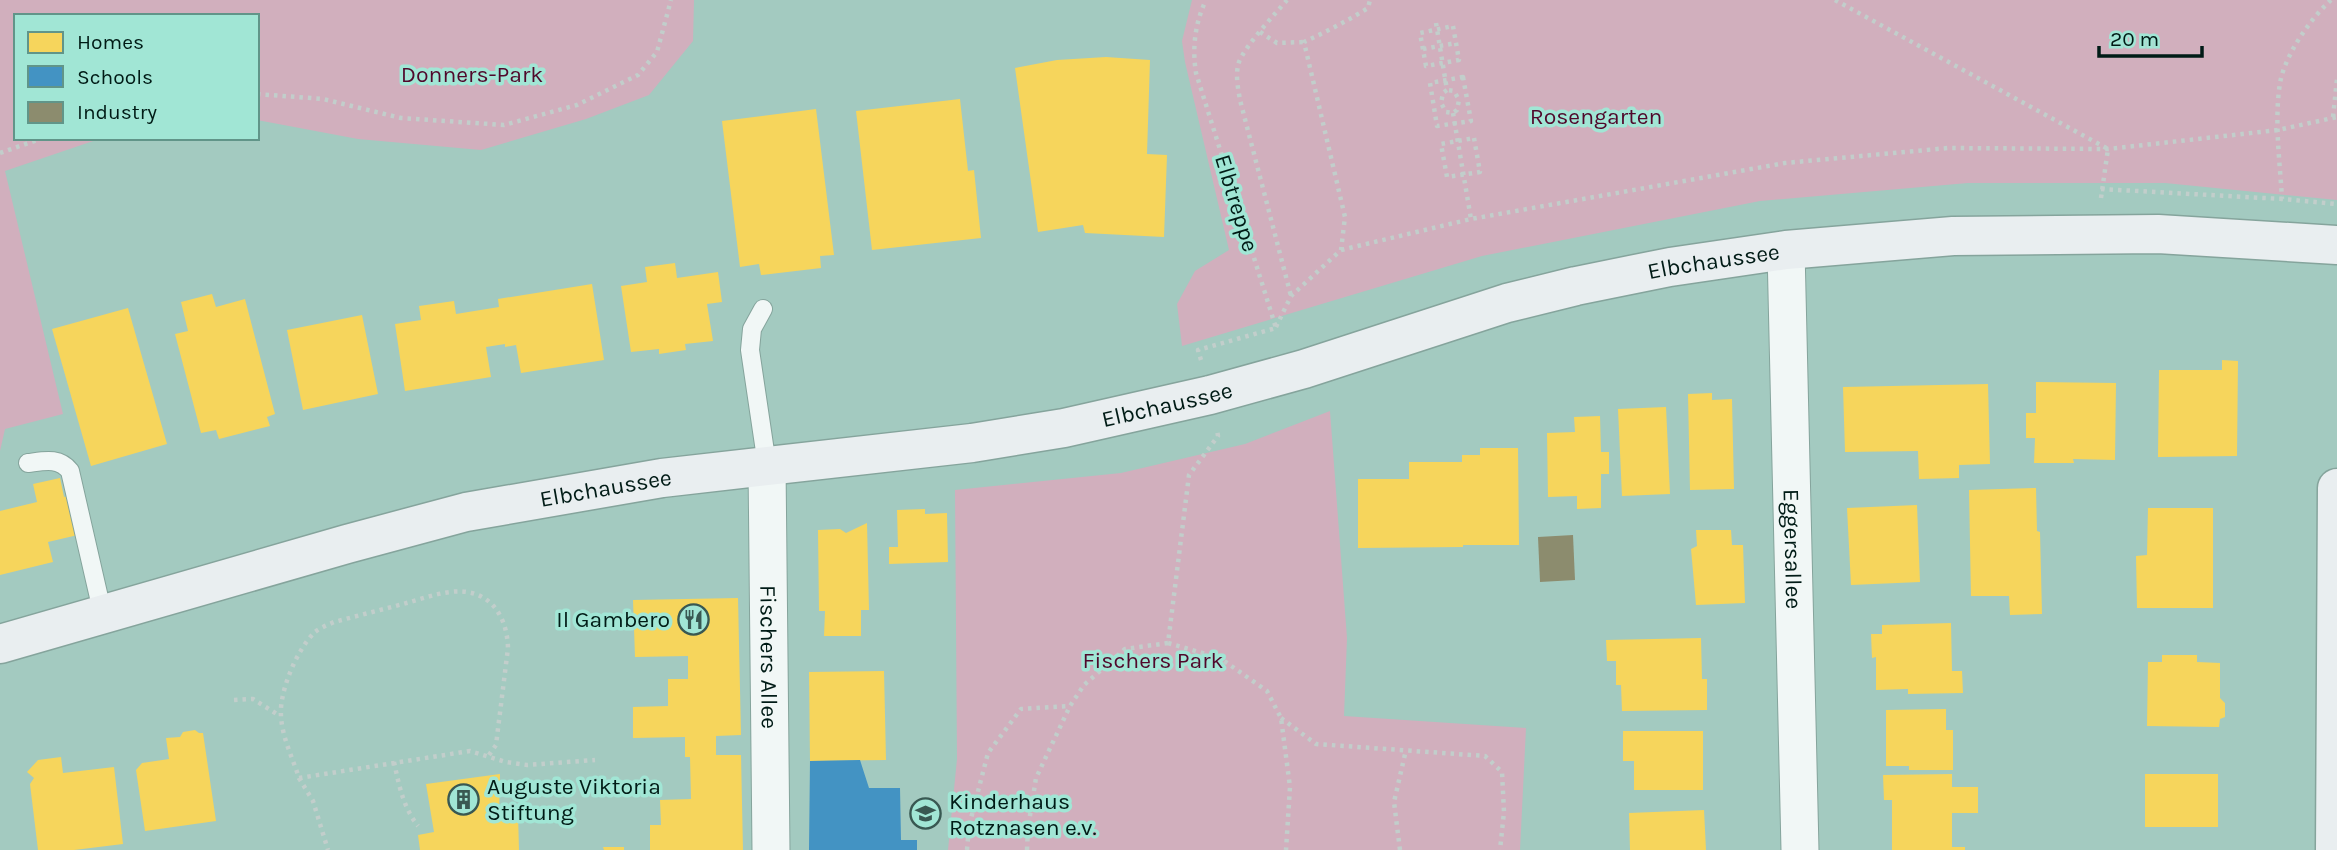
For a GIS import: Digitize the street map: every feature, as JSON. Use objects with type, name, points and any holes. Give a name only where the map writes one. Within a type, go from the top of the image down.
[{"type":"main road","name":"Elbchaussee","points":[[0,644],[467,512],[663,478],[972,443],[1064,428],[1210,395],[1304,369],[1451,320],[1576,286],[1670,267],[1786,250],[1953,236],[2101,234],[2234,238],[2337,246]]},
{"type":"main road","points":[[2335,850],[2337,488]]},
{"type":"street","name":"Eggersallee","points":[[1786,250],[1800,850]]},
{"type":"street","name":"Fischers Allee","points":[[767,466],[771,850]]},
{"type":"lane","points":[[763,309],[752,329],[750,350],[767,466]]},
{"type":"lane","points":[[28,463],[51,460],[66,466],[70,471],[103,615]]},
{"type":"path","points":[[259,94],[323,99],[401,118],[504,125],[576,105],[638,75],[657,52],[671,0]]},
{"type":"path","name":"Elbtreppe","points":[[1206,0],[1197,27],[1193,53],[1196,73],[1276,328]]},
{"type":"path","points":[[1287,0],[1239,61],[1237,80],[1291,296]]},
{"type":"path","points":[[1260,32],[1277,43],[1304,42],[1336,28],[1368,8],[1370,0]]},
{"type":"path","points":[[1835,0],[2108,149]]},
{"type":"path","points":[[2282,199],[2278,130],[2280,82],[2294,46],[2331,0]]},
{"type":"path","points":[[1436,26],[1447,90]]},
{"type":"path","points":[[1436,26],[1453,26],[1459,60],[1426,66],[1420,33],[1436,26]]},
{"type":"path","points":[[1304,42],[1345,217],[1341,250]]},
{"type":"path","points":[[1423,49],[1456,43]]},
{"type":"path","points":[[1463,77],[1467,98],[1471,121],[1437,127],[1430,83],[1463,77]]},
{"type":"path","points":[[1198,351],[1276,328],[1291,296],[1341,250],[1471,219],[1785,163],[1948,148],[2108,149],[2278,130],[2335,117],[2337,79]]},
{"type":"path","points":[[1447,90],[1454,91],[1459,100],[1457,110],[1452,113],[1446,112],[1441,103],[1443,93],[1447,90]]},
{"type":"path","points":[[1459,100],[1467,98]]},
{"type":"path","points":[[1434,104],[1441,103]]},
{"type":"path","points":[[1452,113],[1471,219]]},
{"type":"path","points":[[1474,138],[1480,172],[1447,177],[1441,144],[1457,141],[1474,138]]},
{"type":"path","points":[[0,153],[37,140]]},
{"type":"path","points":[[2101,234],[2101,189],[2108,149]]},
{"type":"path","points":[[2101,189],[2337,204]]},
{"type":"path","points":[[1168,643],[1189,475],[1218,436]]},
{"type":"path","points":[[328,850],[313,801],[299,778],[281,717],[281,705],[293,663],[317,630],[334,622],[449,592],[473,594],[495,606],[508,633],[508,648],[496,745],[489,755]]},
{"type":"path","points":[[1027,850],[1036,778],[1070,706],[1084,685],[1125,649],[1168,643],[1220,658],[1268,691],[1281,718],[1290,787],[1286,850]]},
{"type":"path","points":[[234,700],[253,699],[281,717]]},
{"type":"path","points":[[967,850],[969,826],[988,753],[1021,709],[1070,706]]},
{"type":"path","points":[[1281,718],[1316,744],[1485,756],[1502,772],[1504,811],[1500,850]]},
{"type":"path","points":[[1400,850],[1394,802],[1406,750]]},
{"type":"path","points":[[299,778],[470,751],[527,765],[595,760]]},
{"type":"path","points":[[394,762],[398,785],[408,812],[418,826]]},
{"type":"green space","name":"Donners-Park","points":[[0,0],[694,0],[693,41],[649,95],[586,119],[481,150],[358,139],[259,120],[259,14],[14,14],[14,140],[96,140],[5,171],[63,414],[5,429],[0,451]]},
{"type":"green space","name":"Rosengarten","points":[[1192,0],[2337,0],[2337,200],[2165,183],[1968,183],[1760,201],[1482,256],[1182,346],[1177,304],[1195,271],[1229,250],[1185,62],[1182,41]]},
{"type":"green space","name":"Fischers Park","points":[[1330,411],[1347,638],[1344,716],[1526,728],[1520,850],[948,850],[957,759],[955,490],[1121,473],[1245,444]]},
{"type":"building: Homes","points":[[1106,57],[1150,60],[1147,154],[1167,155],[1164,237],[1085,233],[1083,225],[1038,232],[1015,68],[1057,60]]},
{"type":"building: Homes","points":[[960,99],[968,171],[974,170],[981,238],[872,250],[856,111]]},
{"type":"building: Homes","points":[[816,109],[834,255],[820,256],[821,268],[761,275],[759,264],[740,267],[722,121]]},
{"type":"building: Homes","points":[[675,263],[677,278],[718,272],[722,302],[707,304],[713,341],[685,344],[686,350],[659,354],[659,349],[631,352],[621,286],[647,282],[645,267]]},
{"type":"building: Homes","points":[[592,284],[604,360],[521,373],[516,345],[505,347],[505,344],[486,347],[491,377],[405,391],[395,324],[421,320],[419,306],[454,301],[456,314],[499,307],[498,299]]},
{"type":"building: Homes","points":[[212,294],[216,307],[245,299],[275,414],[267,417],[270,426],[219,439],[216,430],[201,433],[175,334],[188,331],[181,302]]},
{"type":"building: Homes","points":[[128,308],[167,444],[91,466],[52,329]]},
{"type":"building: Homes","points":[[362,315],[378,394],[303,410],[287,330]]},
{"type":"building: Homes","points":[[2222,360],[2238,361],[2237,456],[2158,457],[2159,370],[2222,370]]},
{"type":"building: Homes","points":[[2036,382],[2116,383],[2115,460],[2073,459],[2074,463],[2034,463],[2035,438],[2026,438],[2026,413],[2036,413]]},
{"type":"building: Homes","points":[[1988,384],[1990,464],[1959,465],[1959,478],[1919,479],[1918,451],[1845,452],[1843,387]]},
{"type":"building: Homes","points":[[1712,393],[1712,400],[1732,399],[1734,489],[1690,490],[1688,394]]},
{"type":"building: Homes","points":[[1666,407],[1670,494],[1622,496],[1618,409]]},
{"type":"building: Homes","points":[[1600,416],[1601,452],[1609,452],[1609,474],[1601,474],[1601,508],[1577,509],[1577,496],[1548,497],[1547,433],[1575,432],[1574,417]]},
{"type":"building: Homes","points":[[1480,448],[1518,448],[1519,545],[1358,548],[1358,479],[1409,479],[1409,462],[1462,462],[1462,455],[1480,455]]},
{"type":"building: Homes","points":[[60,478],[64,497],[73,494],[82,534],[48,542],[53,562],[0,575],[0,511],[37,502],[33,484]]},
{"type":"building: Homes","points":[[2036,488],[2042,614],[2010,615],[2009,596],[1971,596],[1969,490]]},
{"type":"building: Homes","points":[[1917,505],[1920,582],[1851,585],[1847,508]]},
{"type":"building: Homes","points":[[2148,508],[2213,508],[2213,608],[2137,608],[2136,556],[2147,555]]},
{"type":"building: Homes","points":[[925,509],[925,514],[947,513],[948,562],[889,564],[889,547],[898,547],[897,510]]},
{"type":"building: Homes","points":[[867,523],[869,610],[861,610],[861,636],[824,636],[825,611],[819,611],[818,530],[840,529],[846,533]]},
{"type":"building: Homes","points":[[1696,530],[1731,530],[1732,545],[1743,545],[1745,603],[1696,605],[1691,549],[1697,546]]},
{"type":"building: Homes","points":[[738,598],[741,735],[716,736],[716,755],[741,755],[743,850],[650,850],[650,825],[661,825],[660,800],[691,799],[690,757],[685,757],[685,737],[633,738],[633,707],[668,706],[668,679],[688,679],[688,656],[635,657],[633,600]]},
{"type":"building: Homes","points":[[1951,623],[1952,671],[1962,671],[1963,693],[1908,694],[1908,689],[1876,690],[1876,657],[1872,658],[1871,634],[1882,634],[1882,625]]},
{"type":"building: Homes","points":[[1701,638],[1702,679],[1707,679],[1707,710],[1622,711],[1621,685],[1616,685],[1616,661],[1607,661],[1606,640]]},
{"type":"building: Homes","points":[[2162,655],[2197,655],[2197,662],[2220,663],[2220,698],[2225,703],[2225,717],[2220,719],[2219,727],[2147,726],[2148,662],[2162,662]]},
{"type":"building: Homes","points":[[884,671],[886,760],[810,761],[809,672]]},
{"type":"building: Homes","points":[[1946,709],[1946,730],[1953,730],[1953,770],[1909,770],[1909,766],[1886,766],[1886,710]]},
{"type":"building: Homes","points":[[195,730],[203,733],[216,821],[145,831],[136,770],[142,763],[169,759],[166,738],[180,737],[183,732]]},
{"type":"building: Homes","points":[[1623,731],[1703,731],[1703,790],[1634,790],[1634,761],[1623,761]]},
{"type":"building: Homes","points":[[61,757],[63,773],[114,767],[123,844],[74,850],[38,850],[30,784],[34,778],[27,772],[38,760]]},
{"type":"building: Homes","name":"Auguste Viktoria Stiftung","points":[[500,774],[499,814],[518,814],[519,850],[420,850],[418,835],[434,832],[426,784]]},
{"type":"building: Homes","points":[[1952,774],[1952,787],[1978,787],[1978,813],[1952,813],[1952,847],[1965,847],[1965,850],[1892,850],[1892,800],[1884,800],[1883,775]]},
{"type":"building: Homes","points":[[2145,774],[2218,774],[2218,827],[2145,827]]},
{"type":"building: Homes","points":[[1704,810],[1706,850],[1630,850],[1629,813]]},
{"type":"building: Homes","points":[[603,847],[624,847],[624,850],[604,850]]},
{"type":"building: Schools","points":[[860,760],[869,788],[900,788],[901,840],[917,840],[917,850],[809,850],[810,761]]},
{"type":"building: Industry","points":[[1573,535],[1575,580],[1540,582],[1538,537]]},
{"type":"place","name":"Il Gambero","points":[[693,619]]},
{"type":"place","name":"Auguste Viktoria Stiftung","points":[[464,799]]},
{"type":"place","name":"Kinderhaus Rotznasen e.v.","points":[[926,814]]}]
